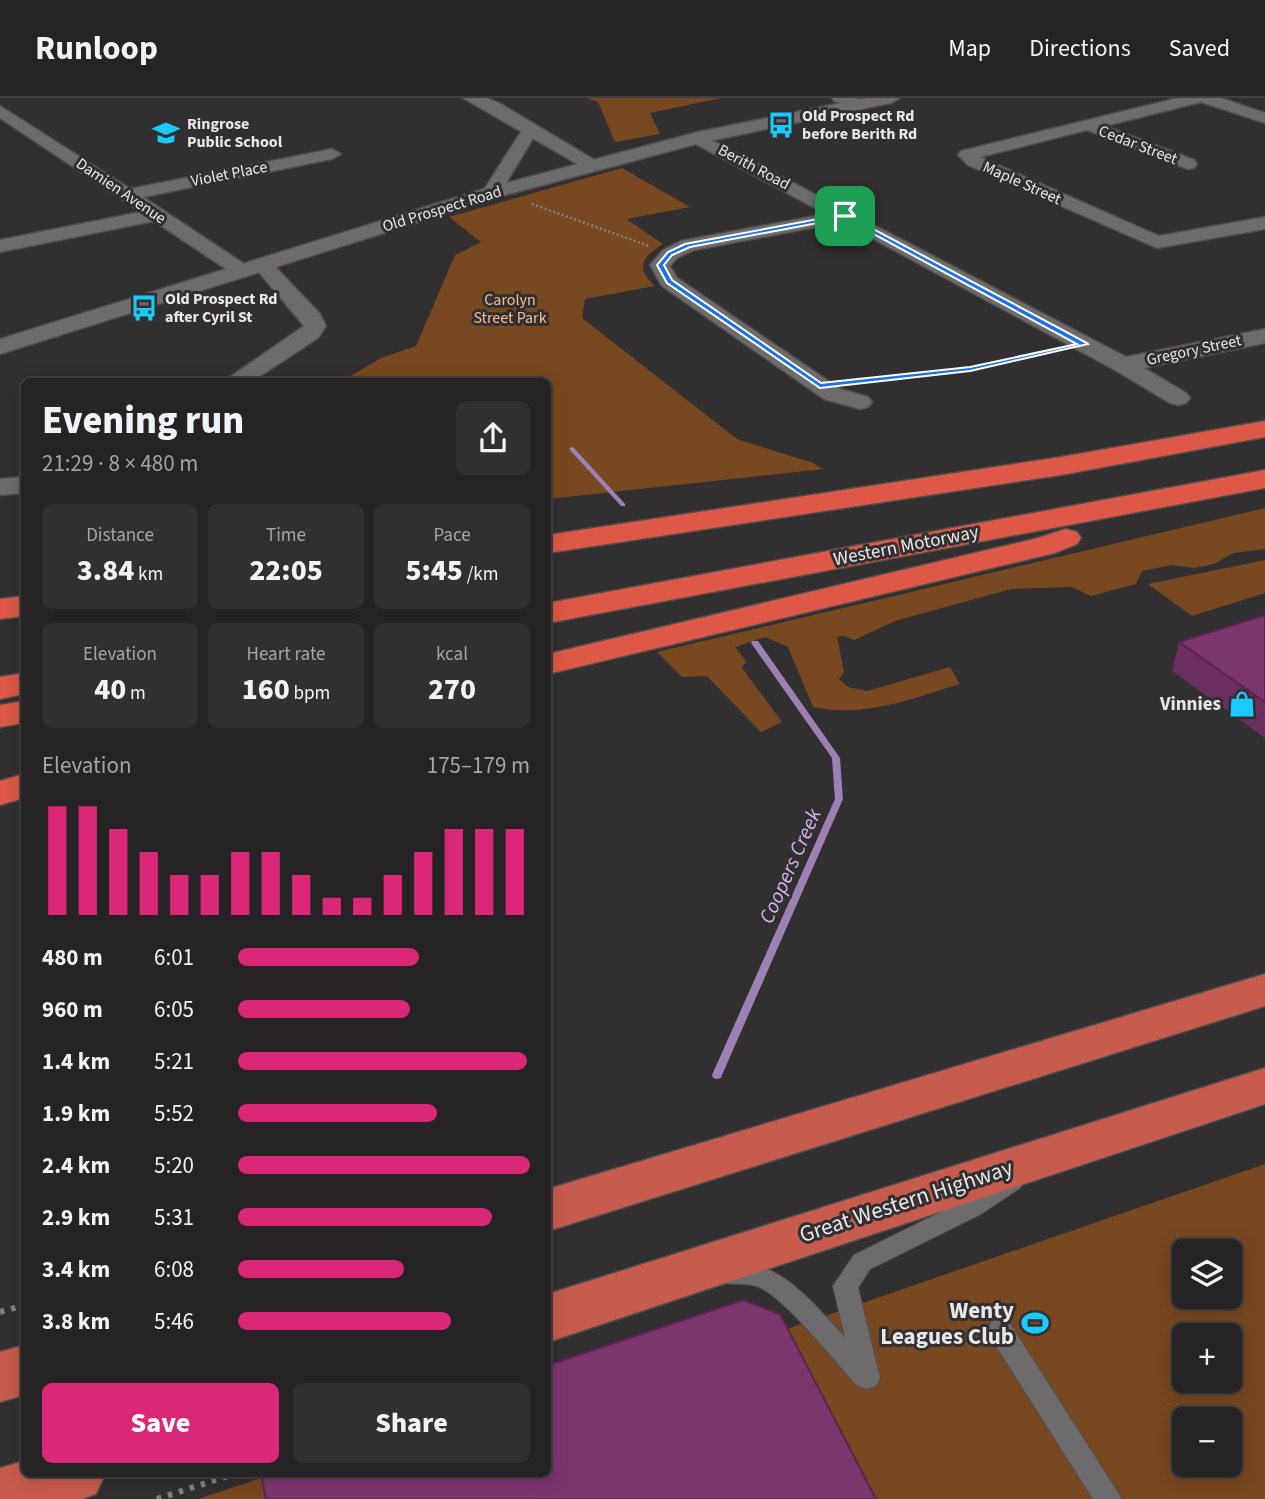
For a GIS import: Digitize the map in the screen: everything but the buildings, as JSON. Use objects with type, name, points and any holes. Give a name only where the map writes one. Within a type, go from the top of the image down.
[{"type":"highway","points":[[551,534],[956,472],[1155,447],[1265,429]]},
{"type":"highway","points":[[551,544],[1061,466],[1155,447]]},
{"type":"highway","name":"Western Motorway","points":[[551,588],[1265,458]]},
{"type":"highway","name":"Western Motorway","points":[[551,612],[1265,479]]},
{"type":"highway","points":[[551,663],[1044,546],[1172,496]]},
{"type":"highway","points":[[0,609],[21,606]]},
{"type":"highway","points":[[0,620],[21,617]]},
{"type":"highway","points":[[0,688],[21,684]]},
{"type":"highway","points":[[0,716],[21,712]]},
{"type":"highway","points":[[0,793],[21,787]]},
{"type":"highway","points":[[551,1209],[1265,990]]},
{"type":"highway","name":"Great Western Highway","points":[[551,1317],[688,1270],[1265,1086]]},
{"type":"highway","points":[[0,1377],[21,1371]]},
{"type":"highway","points":[[0,1497],[65,1477]]},
{"type":"main road","points":[[472,98],[593,165]]},
{"type":"main road","name":"Old Prospect Road","points":[[0,347],[491,193],[698,138],[891,98]]},
{"type":"street","points":[[840,98],[859,104]]},
{"type":"street","name":"Maple Street","points":[[1197,98],[967,155],[979,164],[1157,242],[1265,223]]},
{"type":"street","points":[[1205,98],[1265,118]]},
{"type":"street","name":"Damien Avenue","points":[[0,111],[157,215],[253,268],[312,319],[315,326],[310,332],[240,378]]},
{"type":"street","name":"Cedar Street","points":[[1089,125],[1188,164]]},
{"type":"street","points":[[491,193],[530,130]]},
{"type":"street","name":"Berith Road","points":[[698,138],[1123,365],[1178,398]]},
{"type":"street","name":"Violet Place","points":[[126,195],[332,154]]},
{"type":"street","points":[[0,246],[157,215]]},
{"type":"street","points":[[845,216],[719,237],[688,245],[670,254],[660,265],[669,282],[832,394],[859,402]]},
{"type":"street","name":"Gregory Street","points":[[1123,365],[1265,336]]},
{"type":"street","points":[[0,487],[21,485]]},
{"type":"lane","points":[[688,1270],[761,1276],[789,1295],[867,1378],[845,1286],[862,1262],[973,1207],[1061,1152]]},
{"type":"lane","points":[[1000,1330],[1108,1499]]},
{"type":"path","points":[[491,193],[511,197],[670,254]]},
{"type":"path","points":[[820,385],[970,369],[1084,344]]},
{"type":"path","points":[[0,1312],[21,1306]]},
{"type":"path","points":[[157,1499],[225,1477]]},
{"type":"green space","points":[[587,98],[721,98],[650,113],[660,134],[615,142],[598,102]]},
{"type":"green space","name":"Carolyn Street Park","points":[[622,168],[690,207],[626,219],[663,244],[646,258],[643,268],[655,286],[585,299],[582,318],[737,439],[813,463],[823,469],[551,499],[551,378],[347,378],[381,358],[416,346],[455,255],[481,242],[449,217]]},
{"type":"green space","points":[[1265,508],[1265,549],[1233,553],[1214,564],[1194,568],[1172,565],[1142,571],[1136,584],[1091,596],[1072,587],[1011,589],[895,621],[854,640],[844,636],[837,637],[844,672],[839,679],[848,687],[867,691],[950,667],[960,684],[906,701],[869,709],[832,710],[813,707],[788,647],[765,637],[735,647],[746,661],[742,668],[782,722],[761,732],[707,676],[682,677],[657,652]]},
{"type":"green space","points":[[1265,560],[1265,593],[1192,616],[1148,584]]},
{"type":"green space","name":"Wenty Leagues Club","points":[[1265,1164],[1265,1499],[198,1499],[264,1477],[551,1477],[551,1472],[767,1336]]},
{"type":"waterway","name":"Coopers Creek","points":[[572,449],[623,505]]},
{"type":"waterway","name":"Coopers Creek","points":[[717,1075],[839,799],[836,758],[755,643]]},
{"type":"place","name":"Old Prospect Rd before Berith Rd","points":[[781,125]]},
{"type":"place","name":"Ringrose Public School","points":[[166,133]]},
{"type":"place","name":"Old Prospect Rd after Cyril St","points":[[144,308]]},
{"type":"place","name":"Vinnies","points":[[1242,704]]},
{"type":"place","name":"Wenty Leagues Club","points":[[1035,1323]]},
{"type":"route","points":[[845,216],[1084,344],[970,369],[820,385],[669,282],[660,265],[670,254],[688,245],[719,237],[845,216]]}]
